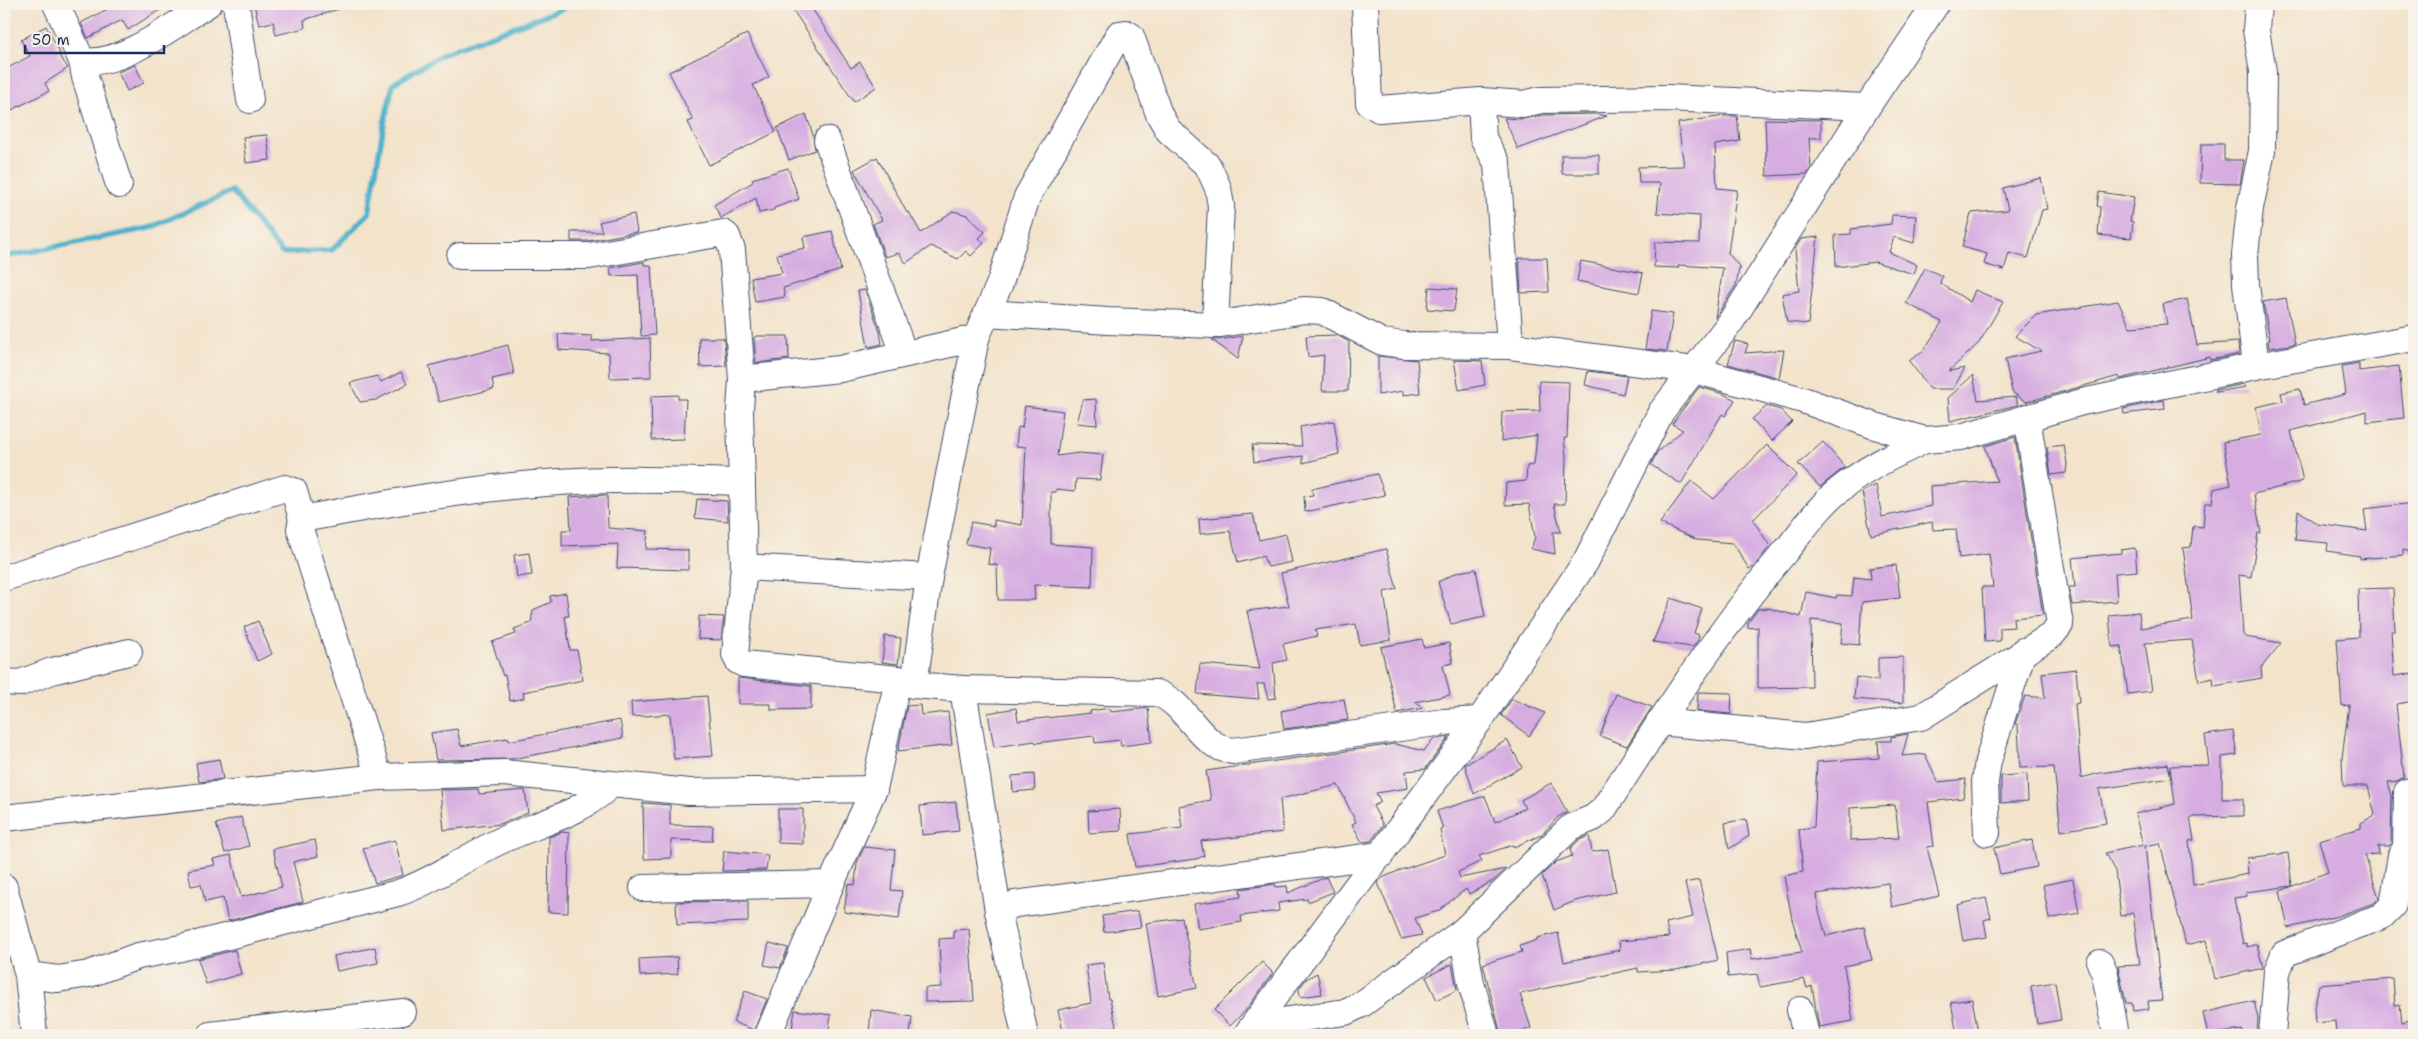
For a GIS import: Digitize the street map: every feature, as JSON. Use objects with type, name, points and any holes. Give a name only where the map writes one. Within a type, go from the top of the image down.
[{"type":"street","points":[[56,4],[82,61],[85,77],[119,185]]},
{"type":"street","points":[[82,61],[96,63],[137,48],[208,4]]},
{"type":"street","points":[[236,4],[250,100]]},
{"type":"street","points":[[1365,4],[1369,103],[1378,110],[1481,101],[1524,104],[1541,100],[1666,98],[1867,107]]},
{"type":"street","points":[[1250,1030],[1480,720],[1586,561],[1661,412],[1730,323],[1794,225],[1867,107],[1936,4]]},
{"type":"street","points":[[2256,366],[2246,284],[2245,255],[2250,208],[2262,151],[2263,71],[2256,30],[2258,4]]},
{"type":"street","points":[[768,1035],[830,884],[874,790],[906,682],[929,577],[976,338],[1000,283],[1027,197],[1119,34],[1126,33],[1131,36],[1159,114],[1168,130],[1208,166],[1218,188],[1221,206],[1216,325]]},
{"type":"street","points":[[1481,101],[1483,138],[1497,163],[1510,346]]},
{"type":"street","points":[[828,140],[904,354]]},
{"type":"street","points":[[460,256],[589,256],[723,233],[727,236],[732,250],[742,379],[740,410],[744,566],[735,654],[738,661],[744,664],[963,689],[1156,692],[1168,697],[1212,744],[1221,750],[1234,751],[1444,722],[1480,720]]},
{"type":"street","points":[[987,313],[1108,321],[1216,325],[1304,310],[1322,311],[1382,342],[1404,345],[1510,346],[1694,370],[1803,400],[1875,426],[1925,440],[1962,437],[2082,402],[2256,366],[2414,338]]},
{"type":"street","points":[[742,379],[840,369],[976,338]]},
{"type":"street","points":[[1659,722],[1805,736],[1921,717],[2023,651],[2052,635],[2060,625],[2027,417]]},
{"type":"street","points":[[1250,1030],[1345,1012],[1362,1004],[1462,932],[1566,831],[1593,818],[1603,810],[1659,722],[1744,599],[1824,505],[1842,488],[1883,460],[1925,440]]},
{"type":"street","points":[[302,519],[410,499],[544,483],[622,479],[742,482]]},
{"type":"street","points":[[4,578],[285,488],[294,491],[302,519],[300,529],[379,777]]},
{"type":"street","points":[[744,566],[929,577]]},
{"type":"street","points":[[1987,833],[1985,782],[1988,761],[2023,651]]},
{"type":"street","points":[[4,682],[20,683],[52,672],[129,652]]},
{"type":"street","points":[[963,689],[998,911],[1025,1035]]},
{"type":"street","points":[[4,818],[379,777],[504,773],[689,792],[874,790]]},
{"type":"street","points":[[28,975],[58,979],[89,974],[138,956],[182,948],[398,893],[421,885],[455,864],[498,842],[591,802],[611,784]]},
{"type":"street","points":[[2272,1035],[2277,972],[2284,954],[2382,916],[2393,905],[2401,855],[2406,848],[2407,792],[2414,790]]},
{"type":"street","points":[[998,911],[1015,904],[1381,855]]},
{"type":"street","points":[[643,888],[830,884]]},
{"type":"street","points":[[4,887],[28,975],[34,1035]]},
{"type":"street","points":[[1462,932],[1471,983],[1486,1035]]},
{"type":"street","points":[[2100,963],[2105,974],[2116,1035]]},
{"type":"street","points":[[1800,1010],[1806,1035]]},
{"type":"street","points":[[210,1035],[403,1012]]},
{"type":"building","points":[[111,4],[169,4],[128,30],[122,20],[88,38],[81,23],[113,6]]},
{"type":"building","points":[[254,4],[344,4],[345,7],[304,20],[305,28],[276,35],[273,22],[259,25]]},
{"type":"building","points":[[789,4],[809,4],[851,68],[860,62],[876,87],[854,102]]},
{"type":"building","points":[[46,26],[60,53],[58,54],[68,68],[45,83],[49,91],[4,114],[4,70],[30,56],[21,40]]},
{"type":"building","points":[[747,34],[769,77],[753,85],[776,132],[709,165],[688,122],[693,120],[669,72]]},
{"type":"building","points":[[135,65],[144,83],[127,91],[118,72]]},
{"type":"building","points":[[806,114],[813,135],[815,150],[789,160],[777,128]]},
{"type":"building","points":[[1595,114],[1607,116],[1518,149],[1504,118],[1523,119],[1543,115]]},
{"type":"building","points":[[1724,116],[1737,116],[1740,141],[1715,145],[1717,188],[1737,190],[1728,253],[1741,269],[1739,269],[1736,285],[1715,318],[1723,268],[1679,265],[1678,268],[1654,267],[1655,242],[1699,243],[1700,216],[1657,213],[1660,183],[1639,183],[1638,167],[1684,166],[1678,123]]},
{"type":"building","points":[[1765,119],[1821,120],[1821,138],[1809,138],[1811,168],[1807,174],[1767,176]]},
{"type":"building","points":[[267,135],[270,160],[246,163],[243,137]]},
{"type":"building","points":[[2201,144],[2224,144],[2224,160],[2244,160],[2240,184],[2200,183]]},
{"type":"building","points":[[1561,155],[1599,155],[1599,174],[1562,174]]},
{"type":"building","points":[[877,157],[907,213],[909,212],[921,233],[953,211],[967,215],[985,232],[979,238],[984,243],[971,256],[966,251],[958,259],[931,246],[906,263],[899,253],[885,257],[873,224],[882,220],[854,170]]},
{"type":"building","points":[[788,168],[799,199],[774,208],[774,210],[759,213],[756,198],[721,218],[714,205],[753,182],[752,179]]},
{"type":"building","points":[[2041,178],[2047,209],[2042,210],[2028,258],[2009,253],[2004,270],[1984,264],[1987,254],[1962,247],[1971,213],[2008,210],[2003,188]]},
{"type":"building","points":[[2099,192],[2134,197],[2130,221],[2133,222],[2131,238],[2098,235],[2100,207],[2097,206]]},
{"type":"building","points":[[634,214],[637,232],[588,241],[571,241],[571,232],[602,232],[599,222]]},
{"type":"building","points":[[1892,215],[1916,216],[1914,243],[1894,237],[1889,252],[1917,265],[1914,274],[1875,262],[1836,267],[1835,235],[1851,234],[1851,229],[1891,224]]},
{"type":"building","points":[[832,231],[841,270],[783,288],[785,297],[755,302],[751,278],[782,273],[777,254],[805,248],[803,237]]},
{"type":"building","points":[[1818,237],[1808,324],[1787,322],[1782,294],[1799,291],[1795,249],[1801,239]]},
{"type":"building","points":[[1519,258],[1547,258],[1549,292],[1521,293]]},
{"type":"building","points":[[1581,261],[1643,273],[1639,293],[1577,281]]},
{"type":"building","points":[[644,262],[644,265],[651,265],[655,335],[641,336],[638,275],[611,276],[610,268]]},
{"type":"building","points":[[1925,268],[1942,276],[1940,283],[1970,302],[1975,290],[2003,302],[1979,343],[1949,371],[1965,368],[1953,389],[1930,389],[1909,361],[1924,350],[1942,322],[1906,303]]},
{"type":"building","points":[[1429,287],[1457,289],[1454,311],[1427,309]]},
{"type":"building","points":[[865,290],[880,332],[882,344],[868,347],[858,291]]},
{"type":"building","points":[[2286,298],[2295,344],[2269,348],[2268,340],[2270,340],[2263,302]]},
{"type":"building","points":[[2187,299],[2197,345],[2238,342],[2239,354],[2210,360],[2210,357],[2120,379],[2119,376],[2026,402],[2012,392],[2005,359],[2041,351],[2015,336],[2036,315],[2118,301],[2130,327],[2167,324],[2163,304]]},
{"type":"building","points":[[1651,311],[1673,314],[1667,351],[1645,349]]},
{"type":"building","points":[[558,334],[592,336],[592,341],[650,338],[651,377],[610,378],[609,353],[559,350]]},
{"type":"building","points":[[1337,335],[1349,342],[1348,391],[1322,391],[1324,355],[1308,357],[1306,336]]},
{"type":"building","points":[[756,336],[788,336],[789,359],[756,363],[754,338]]},
{"type":"building","points":[[1243,336],[1238,359],[1212,340],[1217,340]]},
{"type":"building","points":[[699,338],[724,338],[726,366],[700,367]]},
{"type":"building","points":[[1735,341],[1748,344],[1745,353],[1784,350],[1779,378],[1728,364]]},
{"type":"building","points":[[508,345],[514,374],[492,379],[494,389],[439,402],[429,366]]},
{"type":"building","points":[[1378,356],[1417,360],[1420,393],[1403,395],[1403,391],[1378,395]]},
{"type":"building","points":[[1454,360],[1482,361],[1485,385],[1459,390]]},
{"type":"building","points":[[2359,363],[2359,371],[2399,366],[2404,418],[2367,422],[2367,411],[2291,431],[2303,481],[2254,494],[2261,533],[2258,533],[2251,577],[2239,575],[2243,634],[2245,637],[2281,643],[2261,668],[2262,678],[2214,686],[2213,678],[2199,681],[2192,640],[2145,643],[2152,691],[2128,694],[2121,646],[2112,647],[2109,615],[2139,612],[2141,628],[2193,620],[2183,548],[2191,547],[2193,526],[2203,527],[2205,503],[2212,503],[2214,489],[2231,485],[2223,442],[2261,435],[2256,407],[2283,401],[2281,393],[2300,389],[2304,405],[2346,394],[2342,366]]},
{"type":"building","points":[[1588,371],[1627,376],[1623,394],[1585,385]]},
{"type":"building","points":[[401,372],[407,384],[376,400],[360,402],[350,383],[377,376],[381,382]]},
{"type":"building","points":[[1973,375],[1978,400],[2016,397],[2018,405],[1950,421],[1948,398]]},
{"type":"building","points":[[1539,381],[1569,382],[1567,438],[1564,438],[1566,456],[1565,504],[1554,504],[1561,532],[1553,532],[1555,554],[1531,549],[1535,537],[1529,504],[1505,505],[1506,483],[1526,481],[1527,466],[1534,465],[1537,435],[1501,441],[1502,412],[1540,411]]},
{"type":"building","points":[[2244,384],[2246,387],[2216,392],[2215,390]]},
{"type":"building","points":[[1699,387],[1724,394],[1735,400],[1725,416],[1722,414],[1681,484],[1651,465],[1657,452],[1683,430],[1672,424]]},
{"type":"building","points":[[678,395],[678,399],[686,399],[684,439],[652,440],[651,396]]},
{"type":"building","points":[[1096,399],[1097,425],[1077,423],[1083,400]]},
{"type":"building","points":[[2164,400],[2165,409],[2124,414],[2123,409]]},
{"type":"building","points":[[1025,406],[1063,411],[1057,456],[1079,453],[1103,455],[1100,480],[1076,479],[1075,491],[1056,489],[1056,492],[1051,492],[1051,544],[1093,547],[1092,587],[1034,585],[1035,600],[998,600],[997,565],[988,564],[990,548],[966,544],[971,522],[994,526],[994,520],[1022,525],[1026,447],[1016,446],[1018,427],[1022,428]]},
{"type":"building","points":[[1767,406],[1781,410],[1792,422],[1772,441],[1752,419]]},
{"type":"building","points":[[1334,421],[1339,454],[1303,463],[1303,456],[1254,462],[1252,445],[1302,446],[1300,427]]},
{"type":"building","points":[[2015,437],[2043,615],[2013,618],[2014,627],[2000,628],[2000,641],[1985,642],[1982,587],[1993,587],[1989,554],[1959,558],[1956,529],[1933,530],[1932,522],[1871,535],[1862,492],[1876,485],[1882,517],[1931,506],[1930,486],[1997,481],[1985,446]]},
{"type":"building","points":[[1823,442],[1845,467],[1820,487],[1798,464]]},
{"type":"building","points":[[1767,445],[1797,475],[1753,520],[1770,546],[1754,567],[1749,569],[1733,543],[1697,540],[1660,523],[1691,481],[1714,499]]},
{"type":"building","points":[[2064,445],[2067,464],[2066,473],[2051,475],[2047,447]]},
{"type":"building","points":[[1377,474],[1385,495],[1305,512],[1304,496],[1313,495],[1312,489]]},
{"type":"building","points":[[607,495],[608,528],[648,531],[646,549],[688,550],[688,570],[617,568],[618,544],[562,546],[562,530],[571,530],[569,497]]},
{"type":"building","points":[[697,499],[727,501],[728,521],[695,518]]},
{"type":"building","points":[[2414,503],[2414,553],[2403,550],[2403,555],[2360,559],[2360,556],[2327,551],[2328,543],[2295,540],[2298,510],[2317,524],[2367,531],[2364,509]]},
{"type":"building","points":[[1253,514],[1259,540],[1286,534],[1292,562],[1268,567],[1263,556],[1238,563],[1230,531],[1200,534],[1199,519]]},
{"type":"building","points":[[2135,548],[2137,571],[2115,573],[2117,601],[2072,605],[2069,587],[2075,587],[2072,558],[2121,553],[2121,550]]},
{"type":"building","points":[[1386,549],[1397,589],[1384,592],[1391,640],[1360,645],[1356,624],[1315,630],[1317,636],[1283,644],[1287,660],[1273,663],[1276,698],[1268,699],[1264,684],[1257,684],[1259,699],[1197,694],[1200,664],[1260,669],[1247,611],[1289,606],[1281,573]]},
{"type":"building","points":[[529,553],[532,575],[517,577],[514,555]]},
{"type":"building","points":[[1896,565],[1900,598],[1862,602],[1859,645],[1841,643],[1843,623],[1811,620],[1812,687],[1758,688],[1758,627],[1748,628],[1748,623],[1758,609],[1768,608],[1801,617],[1806,592],[1836,598],[1837,595],[1852,596],[1854,577],[1871,579],[1870,568]]},
{"type":"building","points":[[1476,569],[1485,617],[1451,624],[1438,582],[1458,572]]},
{"type":"building","points":[[2393,588],[2395,631],[2391,631],[2394,676],[2414,673],[2414,701],[2396,704],[2404,777],[2397,781],[2388,782],[2392,796],[2391,843],[2389,846],[2378,846],[2379,854],[2365,855],[2379,898],[2374,903],[2338,916],[2288,928],[2280,891],[2328,872],[2319,840],[2361,828],[2361,823],[2375,815],[2368,786],[2343,786],[2342,758],[2349,705],[2342,706],[2337,639],[2359,637],[2358,589]]},
{"type":"building","points":[[566,593],[569,616],[565,616],[570,650],[577,650],[583,680],[523,692],[524,698],[510,701],[505,675],[503,676],[492,642],[516,634],[514,629],[531,623],[533,610],[551,602],[550,596]]},
{"type":"building","points":[[1671,598],[1702,609],[1694,633],[1699,635],[1698,640],[1693,647],[1653,642]]},
{"type":"building","points":[[699,616],[724,617],[721,640],[698,639]]},
{"type":"building","points":[[258,621],[272,654],[257,661],[244,627]]},
{"type":"building","points":[[885,636],[901,638],[898,664],[882,662]]},
{"type":"building","points":[[1422,639],[1424,648],[1449,643],[1453,663],[1443,665],[1450,695],[1415,702],[1423,708],[1397,713],[1381,647]]},
{"type":"building","points":[[1903,657],[1903,703],[1854,699],[1856,677],[1878,681],[1878,658]]},
{"type":"building","points":[[2076,669],[2079,703],[2075,704],[2081,778],[2100,773],[2168,764],[2171,778],[2099,789],[2106,823],[2061,831],[2054,767],[2020,768],[2018,725],[2015,724],[2025,696],[2045,698],[2042,673]]},
{"type":"building","points":[[738,678],[811,686],[811,709],[771,710],[771,704],[738,704]]},
{"type":"building","points":[[1698,692],[1732,693],[1731,714],[1697,711]]},
{"type":"building","points":[[1616,694],[1652,707],[1627,746],[1600,736]]},
{"type":"building","points":[[707,696],[713,756],[674,759],[670,714],[632,717],[631,702]]},
{"type":"building","points":[[1344,699],[1348,720],[1284,729],[1281,711]]},
{"type":"building","points":[[1512,699],[1545,713],[1529,736],[1501,715]]},
{"type":"building","points":[[920,705],[921,715],[948,712],[952,745],[898,751],[907,706]]},
{"type":"building","points":[[1016,708],[1018,721],[1091,713],[1090,711],[1110,708],[1111,712],[1148,708],[1152,742],[1121,746],[1120,740],[1095,743],[1094,736],[994,747],[988,713]]},
{"type":"building","points":[[620,720],[623,738],[512,759],[436,760],[431,733],[457,729],[461,746],[508,738],[509,741]]},
{"type":"building","points":[[2233,731],[2237,755],[2222,757],[2222,799],[2243,799],[2243,816],[2190,817],[2194,840],[2189,841],[2193,885],[2248,874],[2247,858],[2288,853],[2292,886],[2246,892],[2247,896],[2234,898],[2243,944],[2246,943],[2247,947],[2257,944],[2263,968],[2215,979],[2206,940],[2186,945],[2160,843],[2145,846],[2162,1000],[2148,1001],[2149,1009],[2133,1011],[2132,1003],[2126,1003],[2118,966],[2140,965],[2133,913],[2121,916],[2115,871],[2105,853],[2143,845],[2135,814],[2175,804],[2170,766],[2209,765],[2205,735]]},
{"type":"building","points":[[1908,734],[1902,756],[1925,754],[1938,782],[1966,779],[1963,798],[1928,802],[1934,846],[1927,847],[1939,896],[1892,907],[1888,883],[1817,894],[1819,911],[1826,936],[1864,927],[1872,960],[1844,966],[1853,1021],[1819,1027],[1812,986],[1807,988],[1804,979],[1760,987],[1757,974],[1728,977],[1726,953],[1750,949],[1752,959],[1802,952],[1792,919],[1784,876],[1803,872],[1799,829],[1814,827],[1817,762],[1879,758],[1878,741],[1891,741],[1891,737]],"holes":[[[1895,805],[1899,838],[1850,840],[1850,808]]]},
{"type":"building","points":[[1449,737],[1425,769],[1406,771],[1408,788],[1376,793],[1381,802],[1373,806],[1383,825],[1371,841],[1362,842],[1352,824],[1356,822],[1338,785],[1280,799],[1283,832],[1201,841],[1204,856],[1196,859],[1135,867],[1130,834],[1182,828],[1179,806],[1211,800],[1206,771],[1395,744],[1424,751],[1433,739]]},
{"type":"building","points":[[1507,740],[1522,767],[1474,794],[1465,765]]},
{"type":"building","points":[[219,759],[223,779],[199,782],[196,763]]},
{"type":"building","points":[[1034,774],[1035,790],[1013,792],[1012,776]]},
{"type":"building","points":[[2027,774],[2028,801],[2001,803],[2001,776]]},
{"type":"building","points":[[1551,783],[1567,812],[1558,817],[1541,835],[1514,847],[1513,845],[1479,856],[1482,861],[1458,872],[1460,878],[1506,869],[1493,881],[1469,894],[1466,889],[1438,911],[1415,918],[1422,935],[1401,939],[1378,883],[1382,878],[1398,871],[1445,855],[1440,830],[1443,829],[1437,811],[1485,796],[1495,822],[1525,808],[1521,800]]},
{"type":"building","points":[[478,789],[479,794],[525,790],[528,813],[500,824],[444,830],[440,790]]},
{"type":"building","points":[[956,802],[959,831],[922,835],[920,806]]},
{"type":"building","points":[[643,803],[670,805],[670,825],[713,826],[712,841],[671,840],[671,858],[644,859]]},
{"type":"building","points":[[778,809],[803,809],[803,844],[778,843]]},
{"type":"building","points":[[1120,809],[1121,831],[1089,833],[1088,811]]},
{"type":"building","points":[[241,817],[249,846],[225,853],[216,824]]},
{"type":"building","points":[[1746,819],[1749,836],[1729,849],[1725,823]]},
{"type":"building","points":[[562,832],[569,833],[568,913],[548,912],[549,837]]},
{"type":"building","points":[[1589,836],[1592,852],[1608,849],[1616,892],[1575,901],[1554,910],[1542,875],[1556,862],[1572,856],[1570,849],[1579,840]]},
{"type":"building","points":[[315,840],[318,856],[293,862],[303,902],[228,921],[223,898],[205,902],[201,884],[191,886],[188,870],[215,865],[213,859],[231,855],[241,897],[282,887],[273,849]]},
{"type":"building","points":[[395,840],[403,875],[375,883],[363,848]]},
{"type":"building","points":[[2032,840],[2037,867],[2000,874],[1994,848]]},
{"type":"building","points":[[864,847],[895,850],[891,890],[902,891],[899,919],[844,912],[848,884],[855,885],[857,863]]},
{"type":"building","points":[[724,851],[768,855],[766,870],[722,871]]},
{"type":"building","points":[[1326,877],[1333,892],[1308,902],[1307,899],[1278,903],[1279,911],[1241,916],[1242,922],[1198,929],[1194,904],[1241,897],[1240,889],[1275,884],[1276,887],[1287,886],[1288,893]]},
{"type":"building","points":[[2073,879],[2079,913],[2049,919],[2043,885]]},
{"type":"building","points":[[1699,880],[1718,960],[1676,970],[1638,972],[1638,968],[1520,994],[1531,1028],[1521,1032],[1521,1035],[1501,1035],[1483,964],[1522,952],[1520,946],[1537,940],[1537,938],[1558,933],[1564,962],[1620,950],[1619,941],[1669,937],[1666,923],[1693,917],[1685,883]]},
{"type":"building","points":[[1986,898],[1991,918],[1984,920],[1987,937],[1963,941],[1957,905]]},
{"type":"building","points":[[748,901],[748,922],[677,925],[676,902]]},
{"type":"building","points":[[1138,911],[1141,927],[1104,932],[1102,916]]},
{"type":"building","points":[[1182,918],[1197,988],[1158,996],[1146,923]]},
{"type":"building","points":[[969,929],[974,1001],[925,1002],[925,988],[941,987],[939,939],[954,938],[954,930]]},
{"type":"building","points":[[769,943],[788,948],[780,968],[764,965]]},
{"type":"building","points":[[375,947],[378,963],[337,971],[334,956]]},
{"type":"building","points":[[235,950],[241,974],[206,984],[198,959]]},
{"type":"building","points":[[677,957],[678,974],[640,976],[639,959]]},
{"type":"building","points":[[1262,962],[1273,973],[1246,1010],[1230,1026],[1214,1010]]},
{"type":"building","points":[[1103,963],[1108,999],[1110,999],[1116,1026],[1064,1035],[1058,1010],[1091,1003],[1086,965]]},
{"type":"building","points":[[1452,964],[1457,990],[1437,1000],[1426,977]]},
{"type":"building","points":[[1317,973],[1322,994],[1300,997],[1299,989],[1306,979]]},
{"type":"building","points":[[2393,979],[2395,1006],[2400,1005],[2402,1022],[2414,1019],[2414,1035],[2336,1035],[2335,1021],[2315,1023],[2314,1008],[2319,985]]},
{"type":"building","points":[[2055,982],[2061,1020],[2037,1024],[2031,986]]},
{"type":"building","points":[[745,991],[767,999],[754,1030],[733,1022]]},
{"type":"building","points":[[1972,999],[1978,1032],[1957,1035],[1951,1002]]},
{"type":"building","points":[[2254,1001],[2258,1019],[2257,1035],[2243,1035],[2242,1030],[2208,1035],[2203,1013]]},
{"type":"building","points":[[795,1010],[831,1015],[828,1035],[791,1035]]},
{"type":"building","points":[[871,1010],[912,1017],[910,1035],[869,1035]]},
{"type":"waterway","points":[[4,257],[150,228],[232,191],[282,253],[332,250],[369,213],[383,129],[393,84],[444,53],[575,4]]}]
